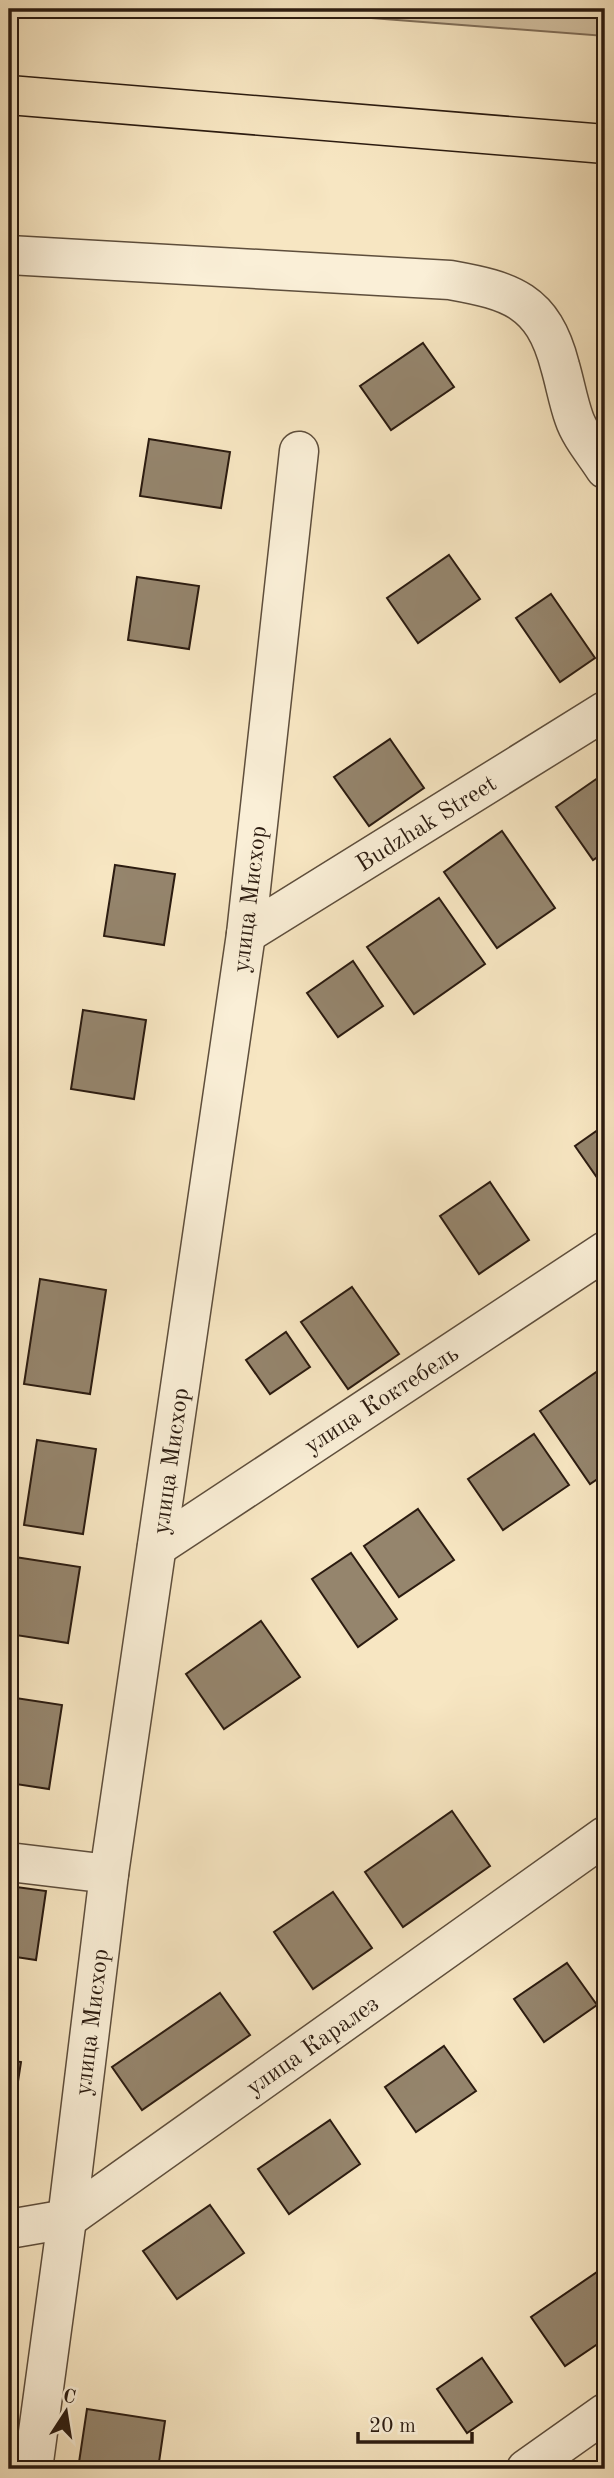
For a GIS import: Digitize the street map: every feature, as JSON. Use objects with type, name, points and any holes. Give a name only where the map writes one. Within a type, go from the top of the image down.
[{"type":"main road","points":[[9,95],[605,144]]},
{"type":"street","points":[[9,255],[450,280],[488,287],[514,298],[539,316],[555,350],[575,421],[605,469]]},
{"type":"street","name":"улица Мисхор","points":[[33,2469],[109,1874],[246,934],[299,451]]},
{"type":"street","name":"Budzhak Street","points":[[246,934],[605,711]]},
{"type":"street","name":"улица Коктебель","points":[[157,1547],[605,1251]]},
{"type":"street","name":"улица Каралез","points":[[9,2229],[67,2219],[605,1836]]},
{"type":"street","points":[[9,1863],[109,1874]]},
{"type":"street","points":[[526,2469],[605,2413]]},
{"type":"shaded area","points":[[255,9],[605,9],[605,36]]},
{"type":"building","points":[[423,343],[454,387],[391,430],[360,386]]},
{"type":"building","points":[[149,439],[230,452],[221,508],[140,496]]},
{"type":"building","points":[[449,555],[480,599],[418,643],[387,598]]},
{"type":"building","points":[[137,577],[199,586],[189,649],[128,640]]},
{"type":"building","points":[[551,594],[595,658],[560,682],[516,618]]},
{"type":"building","points":[[390,739],[424,788],[369,826],[334,777]]},
{"type":"building","points":[[602,775],[605,779],[605,852],[593,860],[556,807]]},
{"type":"building","points":[[502,831],[555,908],[497,948],[444,872]]},
{"type":"building","points":[[115,865],[175,874],[164,945],[104,936]]},
{"type":"building","points":[[439,898],[485,964],[414,1014],[367,947]]},
{"type":"building","points":[[353,961],[383,1006],[338,1037],[307,993]]},
{"type":"building","points":[[83,1010],[146,1020],[134,1099],[71,1089]]},
{"type":"building","points":[[605,1125],[605,1189],[575,1146]]},
{"type":"building","points":[[490,1182],[529,1240],[479,1274],[440,1216]]},
{"type":"building","points":[[40,1279],[106,1290],[90,1394],[24,1384]]},
{"type":"building","points":[[352,1287],[399,1354],[348,1389],[301,1322]]},
{"type":"building","points":[[286,1332],[310,1367],[270,1394],[246,1360]]},
{"type":"building","points":[[605,1366],[605,1474],[590,1484],[540,1411]]},
{"type":"building","points":[[534,1434],[569,1485],[503,1530],[468,1479]]},
{"type":"building","points":[[37,1440],[96,1449],[83,1534],[24,1525]]},
{"type":"building","points":[[418,1509],[454,1560],[399,1597],[364,1546]]},
{"type":"building","points":[[351,1553],[397,1619],[358,1647],[312,1579]]},
{"type":"building","points":[[15,1557],[80,1567],[68,1643],[9,1634],[9,1601]]},
{"type":"building","points":[[261,1621],[300,1677],[224,1729],[186,1674]]},
{"type":"building","points":[[9,1697],[62,1705],[49,1789],[9,1783]]},
{"type":"building","points":[[452,1811],[490,1866],[403,1927],[365,1872]]},
{"type":"building","points":[[9,1886],[46,1891],[36,1960],[9,1956]]},
{"type":"building","points":[[333,1892],[372,1948],[313,1989],[274,1932]]},
{"type":"building","points":[[567,1963],[597,2005],[544,2042],[514,1999]]},
{"type":"building","points":[[220,1993],[250,2035],[142,2110],[112,2067]]},
{"type":"building","points":[[444,2046],[476,2091],[416,2132],[385,2087]]},
{"type":"building","points":[[9,2060],[21,2062],[10,2133],[9,2133]]},
{"type":"building","points":[[330,2120],[360,2164],[289,2214],[258,2169]]},
{"type":"building","points":[[210,2205],[244,2253],[177,2299],[143,2251]]},
{"type":"building","points":[[600,2270],[605,2278],[605,2339],[565,2366],[531,2317]]},
{"type":"building","points":[[482,2358],[512,2402],[467,2433],[437,2389]]},
{"type":"building","points":[[87,2409],[165,2421],[158,2469],[78,2469]]}]
